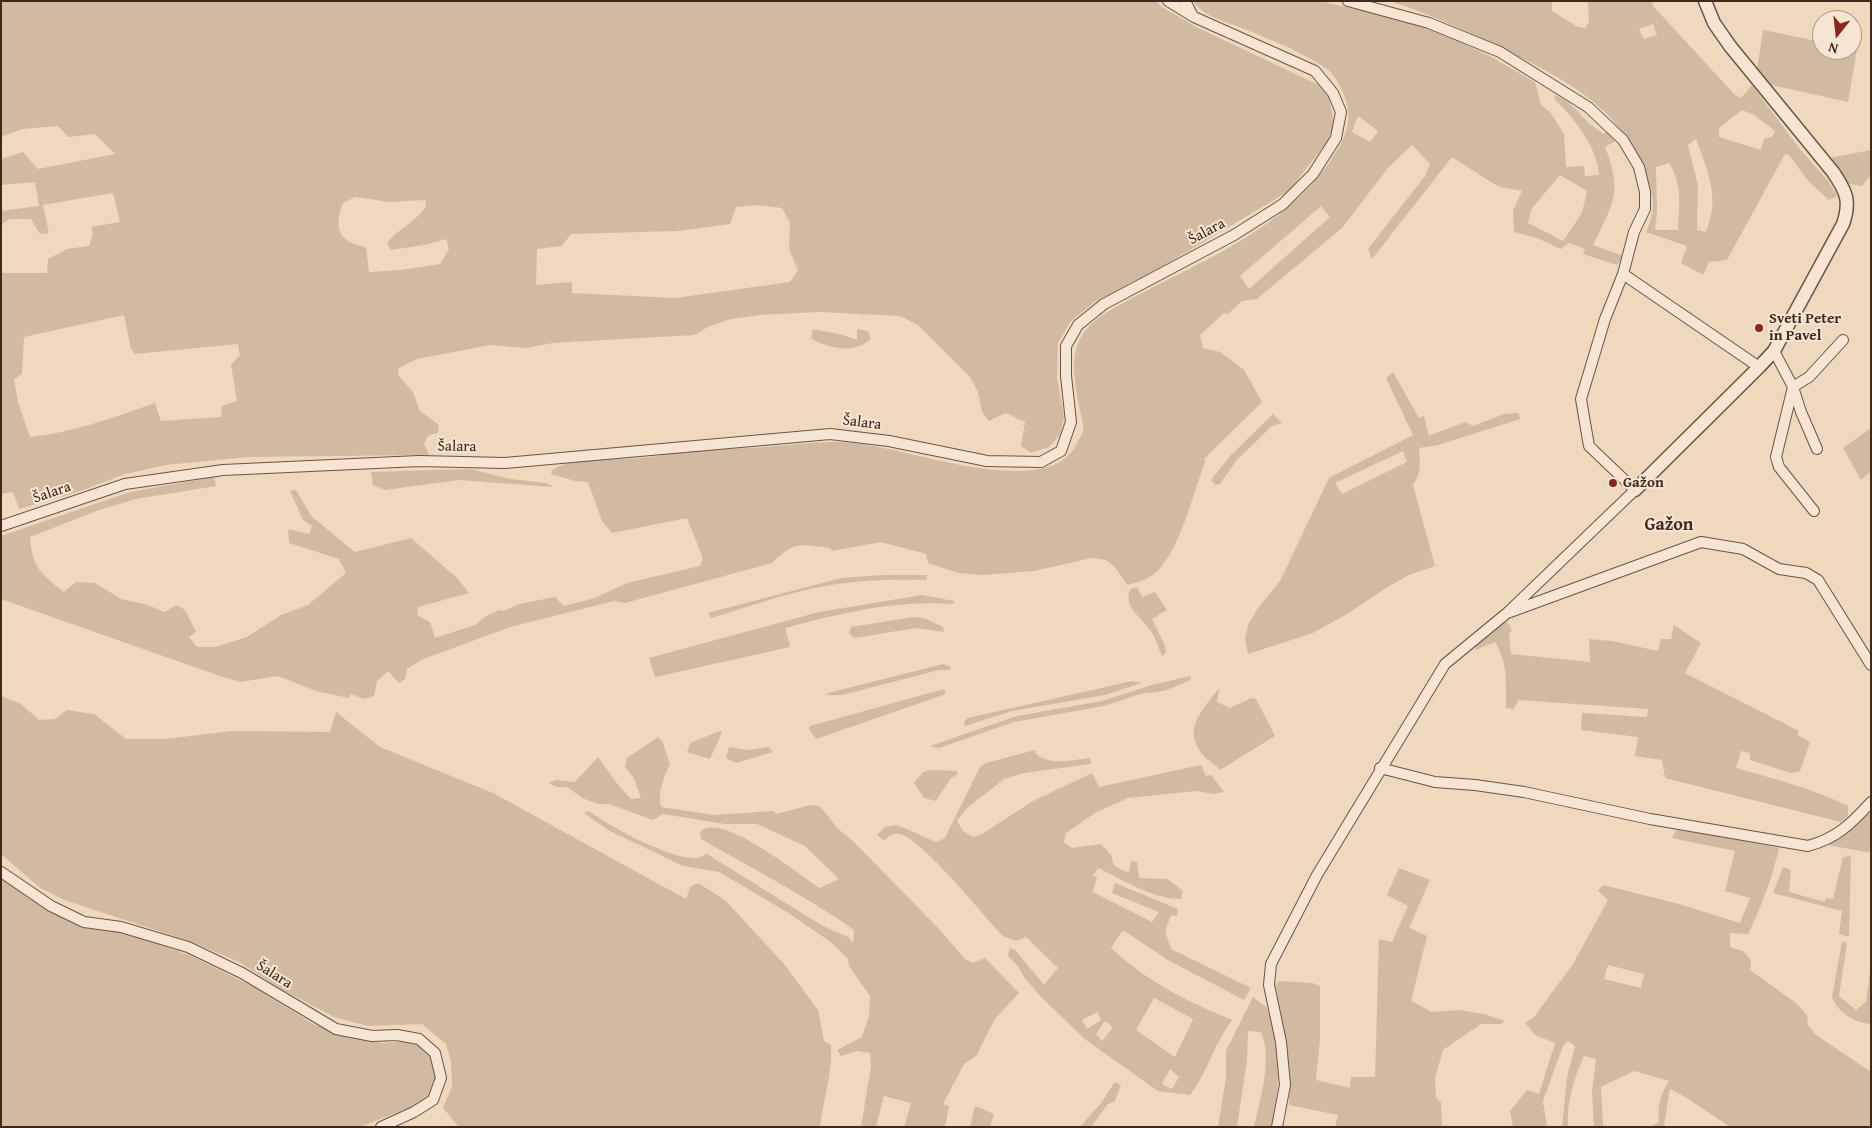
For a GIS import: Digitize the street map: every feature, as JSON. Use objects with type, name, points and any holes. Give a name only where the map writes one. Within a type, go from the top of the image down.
[{"type":"street","name":"Šalara","points":[[1,526],[124,484],[223,470],[420,461],[505,463],[830,434],[889,441],[987,461],[1041,462],[1061,451],[1071,422],[1066,376],[1066,346],[1078,325],[1104,304],[1234,235],[1283,204],[1312,174],[1336,138],[1341,112],[1333,94],[1315,71],[1194,17],[1168,1]]},
{"type":"street","points":[[1185,1],[1194,17]]},
{"type":"street","points":[[1348,1],[1429,23],[1500,52],[1588,107],[1623,140],[1639,167],[1645,192],[1646,209],[1634,232],[1623,274],[1605,319],[1581,399],[1589,446],[1635,490]]},
{"type":"street","points":[[1277,1127],[1285,1085],[1281,1042],[1269,985],[1271,964],[1317,875],[1380,768],[1445,664],[1507,613],[1759,368],[1774,351],[1843,224],[1848,208],[1843,186],[1761,86],[1714,23],[1706,1]]},
{"type":"street","points":[[1623,274],[1759,368]]},
{"type":"street","points":[[1814,511],[1779,467],[1776,457],[1793,387],[1809,377],[1843,340]]},
{"type":"street","points":[[1774,351],[1793,387],[1801,412],[1817,449]]},
{"type":"street","points":[[1507,613],[1702,542],[1743,548],[1780,569],[1806,573],[1818,580],[1871,665]]},
{"type":"street","points":[[1380,768],[1435,782],[1524,792],[1650,819],[1808,846],[1830,840],[1855,820],[1871,802]]},
{"type":"street","name":"Šalara","points":[[1,872],[51,906],[84,922],[121,927],[188,947],[242,973],[336,1029],[372,1036],[396,1035],[419,1039],[435,1053],[441,1078],[433,1100],[414,1112],[381,1127]]},
{"type":"shaded area","points":[[1,1],[1156,1],[1162,7],[1198,28],[1319,85],[1329,98],[1334,124],[1329,139],[1289,191],[1165,265],[1096,301],[1070,322],[1058,343],[1057,378],[1064,417],[1060,435],[1049,447],[1031,453],[1021,446],[1025,422],[1006,413],[989,421],[982,412],[978,392],[970,377],[918,325],[900,316],[819,312],[760,315],[731,319],[710,326],[694,335],[553,343],[526,348],[490,345],[417,359],[399,368],[398,375],[413,392],[420,411],[439,425],[438,433],[429,435],[424,443],[429,455],[248,457],[166,465],[125,474],[81,491],[19,509],[13,492],[1,494],[1,273],[47,273],[48,259],[67,249],[89,246],[93,234],[91,227],[120,222],[113,193],[43,205],[49,233],[40,234],[31,219],[9,219],[1,225],[1,211],[39,206],[35,182],[1,185],[1,159],[23,152],[38,169],[115,154],[95,134],[68,137],[58,126],[22,129],[1,137]],"holes":[[[355,197],[389,202],[425,200],[426,207],[422,212],[387,243],[391,250],[424,245],[446,239],[449,249],[440,264],[401,270],[369,272],[366,247],[357,245],[344,238],[339,227],[343,203]],[[756,205],[782,208],[790,223],[789,249],[798,270],[790,282],[675,298],[572,293],[572,282],[536,285],[537,249],[562,246],[571,234],[678,231],[730,224],[736,207]],[[124,315],[131,349],[135,354],[238,344],[240,355],[231,365],[237,401],[222,406],[221,417],[161,421],[155,403],[78,428],[30,437],[18,402],[14,379],[22,374],[24,337]]]},
{"type":"shaded area","points":[[1193,1],[1319,1],[1388,16],[1442,34],[1488,55],[1535,82],[1541,105],[1551,113],[1564,134],[1566,167],[1584,166],[1585,176],[1599,175],[1598,165],[1590,144],[1570,115],[1555,100],[1555,95],[1570,104],[1603,134],[1608,131],[1617,140],[1605,147],[1614,176],[1613,198],[1606,219],[1593,245],[1624,256],[1617,265],[1583,254],[1585,249],[1569,243],[1561,249],[1537,238],[1514,232],[1513,211],[1522,191],[1500,187],[1452,157],[1372,259],[1368,249],[1425,176],[1430,164],[1412,145],[1388,168],[1342,228],[1257,299],[1242,301],[1228,314],[1224,313],[1200,335],[1203,348],[1220,352],[1244,370],[1262,402],[1204,459],[1205,462],[1181,531],[1175,545],[1161,567],[1150,577],[1127,585],[1115,567],[1106,560],[1092,558],[1034,571],[983,575],[958,573],[928,563],[926,554],[881,542],[832,551],[830,548],[804,545],[793,547],[772,563],[625,603],[614,601],[510,627],[421,660],[407,669],[405,679],[399,683],[388,671],[377,681],[374,696],[363,699],[351,694],[349,698],[316,691],[278,676],[240,682],[1,599],[1,536],[130,492],[214,477],[216,486],[136,499],[99,510],[30,537],[33,556],[39,569],[64,592],[76,582],[95,583],[121,599],[148,605],[164,612],[177,605],[185,610],[196,632],[189,637],[197,647],[215,647],[247,637],[281,615],[308,605],[346,573],[339,559],[289,543],[288,529],[309,534],[312,526],[303,520],[290,491],[296,490],[311,516],[355,552],[411,538],[458,579],[469,593],[418,607],[417,615],[430,622],[435,638],[475,625],[486,616],[519,604],[555,597],[564,606],[595,598],[627,583],[700,566],[703,558],[687,518],[612,533],[602,521],[588,482],[575,481],[551,474],[552,470],[562,465],[584,460],[631,459],[682,452],[834,442],[874,446],[976,468],[1026,471],[1053,465],[1067,456],[1083,431],[1074,364],[1079,341],[1086,330],[1109,311],[1257,231],[1308,189],[1329,163],[1346,131],[1348,123],[1347,105],[1339,85],[1328,70],[1308,57],[1212,16]],"holes":[[[1358,116],[1378,131],[1370,142],[1352,132]],[[1560,175],[1587,191],[1582,213],[1563,241],[1528,223],[1532,208]],[[1321,206],[1330,217],[1249,289],[1240,276]]]},
{"type":"shaded area","points":[[1390,1],[1552,1],[1552,11],[1578,27],[1586,28],[1589,21],[1588,1],[1652,1],[1653,6],[1735,95],[1741,98],[1752,85],[1799,148],[1829,182],[1837,196],[1829,200],[1809,182],[1789,155],[1785,154],[1727,260],[1709,262],[1703,275],[1681,263],[1687,246],[1646,232],[1652,215],[1653,202],[1644,171],[1633,148],[1605,112],[1587,97],[1548,72],[1434,17]],"holes":[[[1653,24],[1657,35],[1644,39],[1639,29]],[[1742,110],[1754,115],[1775,131],[1773,136],[1764,139],[1761,150],[1719,137],[1719,128]],[[1696,139],[1712,192],[1712,209],[1706,232],[1697,230],[1698,185],[1688,145]],[[1669,163],[1676,179],[1679,195],[1678,230],[1655,230],[1657,213],[1656,167]]]},
{"type":"shaded area","points":[[1763,30],[1812,40],[1812,60],[1855,60],[1848,102],[1767,84],[1757,70]]},
{"type":"shaded area","points":[[1871,150],[1871,175],[1862,186],[1849,184],[1829,158]]},
{"type":"shaded area","points":[[813,329],[857,340],[857,329],[868,331],[871,339],[857,347],[833,347],[811,338]]},
{"type":"shaded area","points":[[1393,372],[1419,418],[1424,416],[1429,436],[1465,422],[1473,426],[1504,414],[1518,413],[1520,419],[1438,445],[1419,448],[1419,472],[1413,485],[1435,566],[1409,575],[1313,633],[1248,654],[1245,638],[1248,625],[1258,608],[1280,581],[1329,478],[1413,435],[1386,378]],"holes":[[[1403,451],[1407,462],[1342,494],[1335,483]]]},
{"type":"shaded area","points":[[1273,414],[1282,423],[1272,426],[1236,461],[1220,484],[1216,485],[1211,480],[1231,455]]},
{"type":"shaded area","points":[[1871,428],[1871,471],[1861,480],[1843,448]]},
{"type":"shaded area","points":[[471,469],[510,479],[546,483],[553,487],[459,480],[385,490],[373,485],[371,472]]},
{"type":"shaded area","points":[[883,575],[927,575],[926,580],[869,581],[825,586],[786,595],[711,618],[708,613],[841,578]]},
{"type":"shaded area","points":[[1137,587],[1142,597],[1155,592],[1167,610],[1152,619],[1165,646],[1166,652],[1162,656],[1152,633],[1131,607],[1128,596],[1130,589]]},
{"type":"shaded area","points":[[922,595],[954,601],[954,604],[932,603],[889,606],[827,617],[785,628],[790,647],[655,677],[649,658],[819,612]]},
{"type":"shaded area","points":[[913,617],[924,618],[943,627],[944,632],[916,628],[854,638],[849,633],[851,627]]},
{"type":"shaded area","points":[[1507,622],[1512,630],[1509,635],[1511,654],[1590,662],[1589,639],[1612,641],[1658,651],[1661,639],[1671,639],[1674,625],[1701,643],[1685,673],[1799,731],[1797,735],[1810,742],[1800,771],[1791,773],[1750,760],[1750,753],[1741,751],[1736,768],[1821,794],[1848,806],[1848,816],[1841,822],[1665,778],[1662,760],[1635,756],[1638,737],[1581,730],[1582,713],[1647,717],[1648,709],[1518,700],[1514,709],[1506,708],[1504,666],[1495,642],[1476,650],[1475,646],[1497,625]]},
{"type":"shaded area","points":[[943,664],[951,667],[950,670],[939,670],[842,695],[826,695],[828,693]]},
{"type":"shaded area","points":[[1190,676],[1191,680],[1164,691],[1140,694],[1104,706],[1014,722],[939,748],[930,746],[1017,716],[1102,701],[1152,685]]},
{"type":"shaded area","points":[[1132,681],[1142,683],[1105,695],[1012,711],[965,726],[964,722],[968,718]]},
{"type":"shaded area","points":[[1219,688],[1217,702],[1230,708],[1252,698],[1256,699],[1275,736],[1220,770],[1202,754],[1196,744],[1194,735],[1194,727],[1201,711]]},
{"type":"shaded area","points":[[944,689],[946,694],[816,739],[809,729],[810,726]]},
{"type":"shaded area","points":[[1,696],[21,704],[39,720],[55,719],[67,710],[94,714],[126,739],[165,739],[232,731],[330,732],[336,712],[380,747],[493,793],[686,899],[690,887],[698,883],[725,900],[784,964],[818,1010],[824,1041],[831,1045],[829,1076],[820,1127],[459,1127],[443,1108],[452,1087],[451,1061],[446,1044],[422,1024],[368,1026],[334,1017],[283,990],[239,962],[192,942],[67,901],[40,888],[1,854]]},
{"type":"shaded area","points":[[720,731],[722,732],[710,759],[687,752],[690,743]]},
{"type":"shaded area","points":[[658,737],[663,743],[670,764],[663,779],[661,807],[714,815],[774,811],[776,814],[810,805],[820,806],[838,829],[852,840],[939,929],[965,959],[973,963],[985,958],[1019,993],[995,1019],[976,1056],[964,1064],[943,1104],[949,1106],[945,1127],[904,1127],[911,1103],[884,1096],[876,1127],[861,1127],[871,1066],[870,1053],[857,1051],[841,1056],[837,1050],[862,1037],[869,1016],[870,996],[849,966],[848,959],[832,943],[787,912],[719,872],[683,866],[608,830],[584,813],[589,811],[625,833],[671,853],[696,858],[707,854],[821,925],[848,937],[853,943],[854,930],[798,894],[701,839],[700,832],[710,828],[724,830],[741,837],[760,847],[820,888],[839,879],[805,846],[757,824],[725,824],[663,814],[653,820],[609,804],[598,804],[582,798],[567,787],[557,787],[548,783],[556,780],[575,782],[598,757],[631,799],[641,798],[634,778],[625,767],[627,758]]},
{"type":"shaded area","points":[[729,747],[747,750],[769,747],[773,752],[736,763],[726,758]]},
{"type":"shaded area","points":[[1035,750],[1036,754],[1049,760],[1062,761],[1090,758],[1091,764],[1024,773],[1004,779],[966,809],[957,821],[963,831],[974,837],[982,834],[1033,801],[1092,773],[1099,787],[1201,765],[1206,776],[1211,775],[1224,792],[1214,794],[1196,791],[1128,798],[1095,813],[1066,833],[1064,842],[1072,848],[1101,844],[1112,856],[1113,862],[1119,869],[1129,872],[1131,861],[1137,862],[1139,878],[1168,879],[1183,891],[1181,899],[1159,896],[1098,868],[1093,876],[1097,877],[1093,892],[1152,922],[1159,912],[1112,893],[1115,883],[1178,909],[1177,916],[1171,915],[1165,931],[1171,949],[1251,988],[1244,1000],[1166,959],[1123,930],[1111,948],[1138,971],[1168,990],[1232,1020],[1220,1038],[1202,1077],[1190,1095],[1158,1091],[1086,1040],[1039,995],[1024,977],[1017,965],[1008,956],[1010,948],[1015,950],[1044,985],[1058,968],[1026,937],[1016,941],[1003,936],[953,879],[910,839],[897,834],[884,841],[877,835],[885,827],[897,825],[936,842],[945,838],[980,767],[986,763]],"holes":[[[1154,998],[1193,1019],[1175,1057],[1136,1030]],[[1097,1012],[1101,1020],[1087,1029],[1082,1020]],[[1105,1021],[1113,1027],[1102,1041],[1096,1034]],[[1170,1069],[1179,1077],[1172,1089],[1162,1084]]]},
{"type":"shaded area","points":[[931,770],[957,771],[957,775],[951,778],[936,801],[924,798],[914,783],[923,772]]},
{"type":"shaded area","points":[[1871,806],[1871,853],[1828,845],[1841,836]]},
{"type":"shaded area","points":[[1678,827],[1779,848],[1766,892],[1748,934],[1730,933],[1730,947],[1743,951],[1751,960],[1750,970],[1796,1003],[1807,1015],[1808,1025],[1816,1035],[1871,1072],[1871,1127],[1730,1127],[1670,1089],[1664,1125],[1667,1127],[1651,1127],[1659,1122],[1660,1101],[1669,1081],[1634,1071],[1601,1087],[1603,1127],[1594,1127],[1592,1091],[1596,1059],[1584,1056],[1572,1091],[1568,1109],[1568,1127],[1562,1127],[1567,1077],[1575,1046],[1568,1041],[1563,1046],[1543,1101],[1547,1127],[1513,1127],[1510,1111],[1527,1090],[1539,1094],[1555,1043],[1535,1035],[1525,1023],[1534,1017],[1573,964],[1608,900],[1598,891],[1603,885],[1679,904],[1740,923],[1750,898],[1725,891],[1735,851],[1672,838]],"holes":[[[1608,965],[1644,974],[1641,988],[1604,979]]]},
{"type":"shaded area","points":[[1851,856],[1849,937],[1839,934],[1842,911],[1773,893],[1783,867],[1791,870],[1789,892],[1825,902],[1826,898],[1833,899],[1843,857]]},
{"type":"shaded area","points":[[1399,868],[1430,880],[1409,928],[1427,936],[1411,1001],[1432,1012],[1458,1010],[1484,1014],[1505,1021],[1501,1024],[1481,1024],[1443,1050],[1435,1078],[1436,1098],[1441,1102],[1442,1127],[1335,1127],[1338,1115],[1289,1105],[1288,1060],[1276,985],[1280,981],[1312,983],[1320,986],[1320,1040],[1316,1080],[1350,1088],[1351,1077],[1375,1077],[1379,939],[1392,942],[1408,906],[1387,895]]},
{"type":"shaded area","points":[[1,875],[27,897],[55,911],[143,938],[191,956],[252,986],[315,1025],[351,1037],[382,1043],[411,1041],[425,1045],[433,1056],[438,1076],[433,1093],[416,1105],[360,1127],[1,1127]]},
{"type":"shaded area","points":[[1842,941],[1847,943],[1839,996],[1856,1010],[1866,1002],[1871,963],[1871,1024],[1847,1016],[1834,1002],[1832,997]]},
{"type":"shaded area","points":[[1253,997],[1267,1008],[1276,1038],[1278,1082],[1272,1127],[1254,1127],[1262,1092],[1266,1054],[1261,1032],[1248,1031],[1247,1060],[1237,1127],[1218,1127],[1226,1078],[1226,1051]]},
{"type":"shaded area","points":[[1115,1082],[1121,1085],[1115,1101],[1108,1104],[1091,1127],[1080,1127],[1101,1103]]},
{"type":"shaded area","points":[[975,1106],[994,1114],[990,1127],[970,1127]]},
{"type":"place","name":"Sveti Peter in Pavel","points":[[1759,328]]},
{"type":"place","name":"Gažon","points":[[1613,483]]},
{"type":"district","name":"Gažon","points":[[1669,525]]}]
